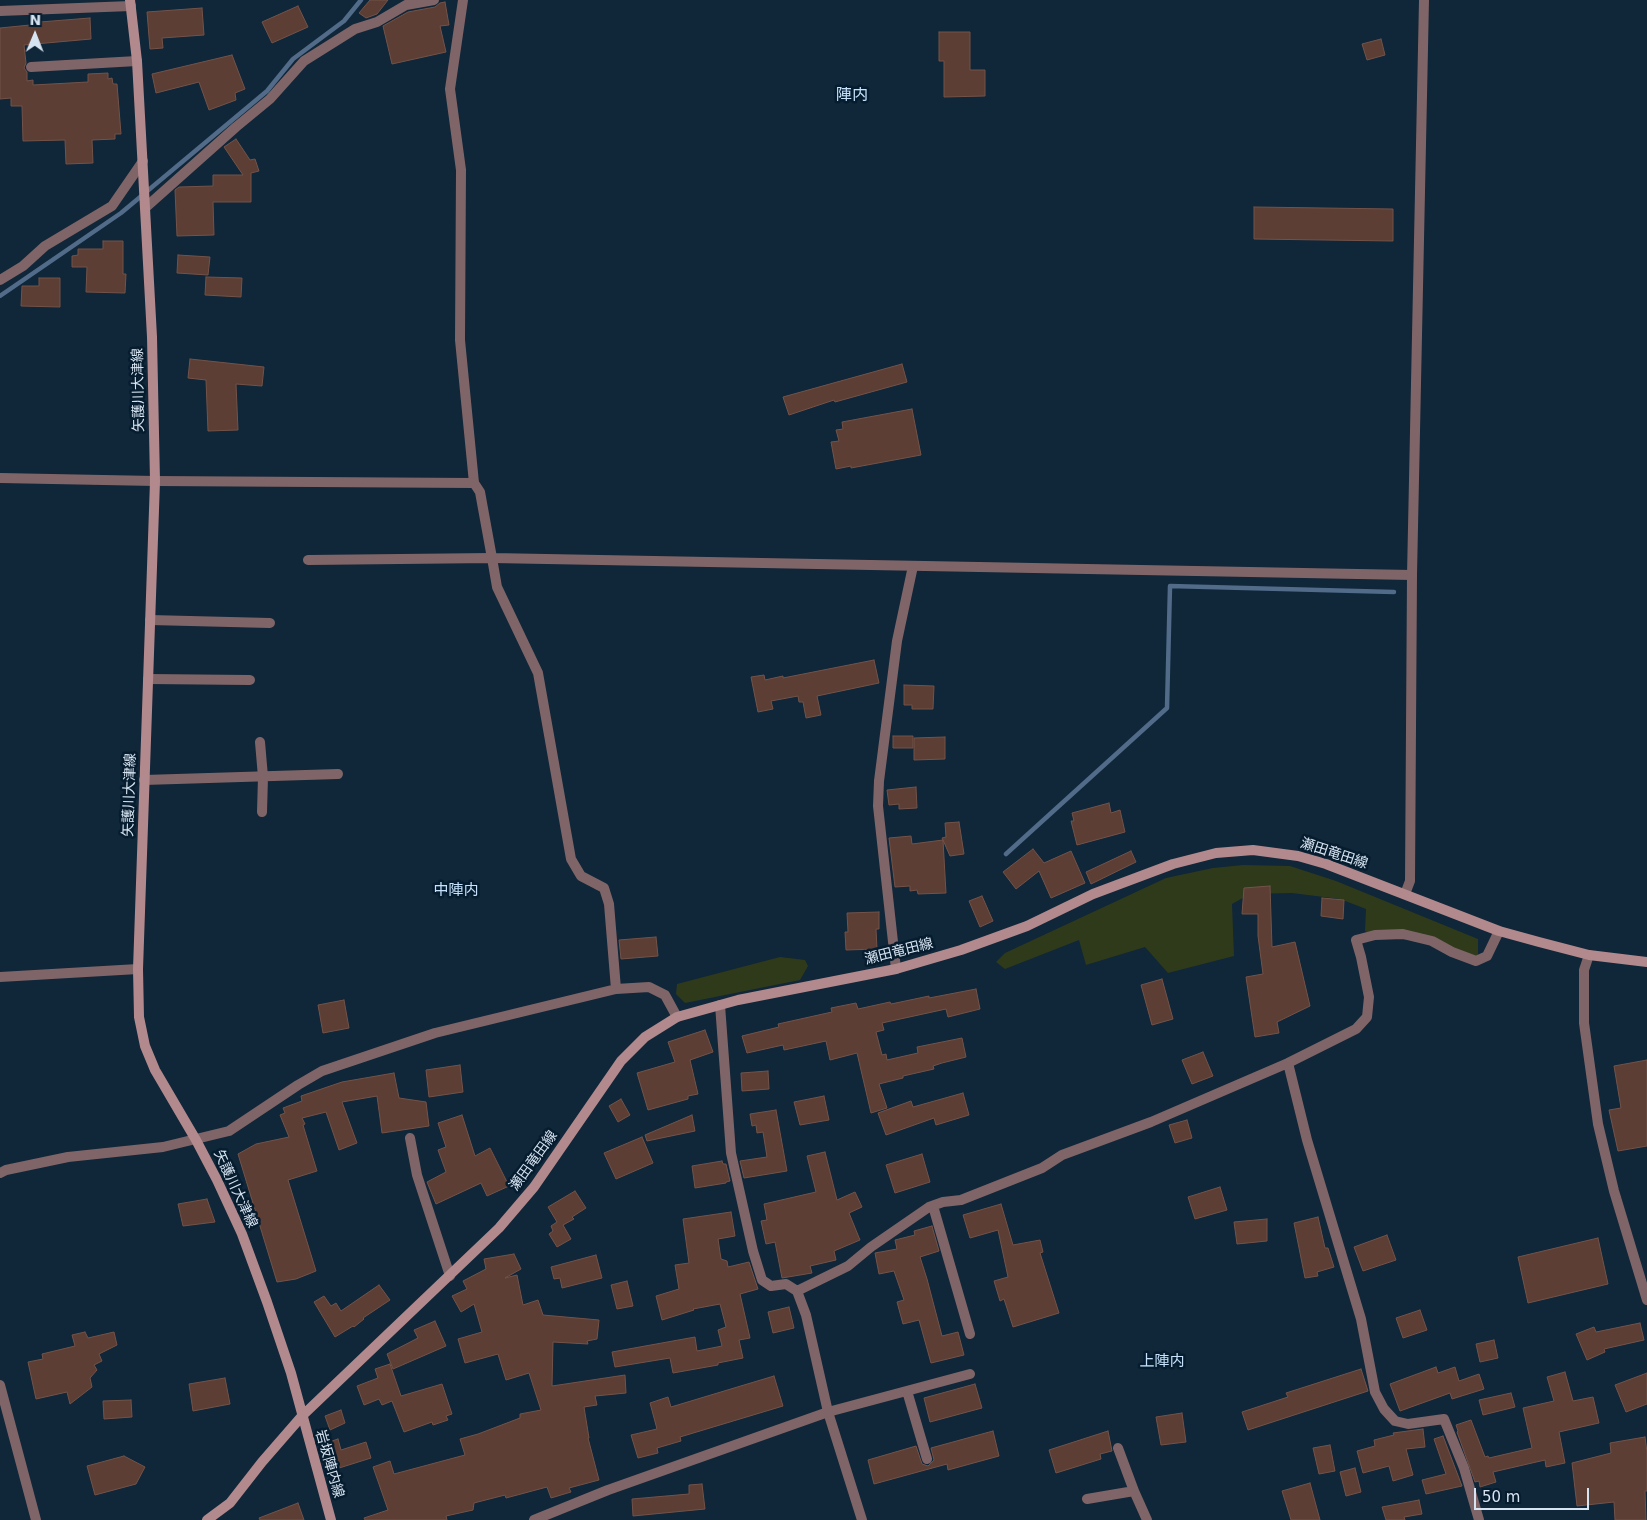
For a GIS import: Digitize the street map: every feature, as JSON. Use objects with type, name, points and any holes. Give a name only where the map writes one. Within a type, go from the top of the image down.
[{"type":"main road","name":"矢護川大津線","points":[[130,3],[137,61],[143,161],[152,337],[155,482],[138,969],[139,1016],[145,1046],[155,1070],[196,1140],[242,1234],[291,1373],[302,1416]]},
{"type":"main road","name":"瀬田竜田線","points":[[302,1416],[499,1228],[534,1187],[621,1061],[645,1037],[677,1017],[720,1005],[896,969],[962,950],[1027,926],[1093,894],[1173,864],[1216,853],[1253,850],[1298,856],[1326,864],[1499,931],[1589,955],[1647,962]]},
{"type":"main road","points":[[208,1520],[230,1502],[302,1416]]},
{"type":"main road","name":"岩坂陣内線","points":[[302,1416],[330,1520]]},
{"type":"street","points":[[145,208],[270,99],[304,62],[355,29],[377,22],[406,5],[434,0]]},
{"type":"street","points":[[464,0],[450,89],[461,170],[460,340],[474,483],[480,492],[497,587],[538,673],[571,859],[581,876],[604,888],[609,904],[616,989]]},
{"type":"street","points":[[1405,894],[1410,882],[1412,575],[1424,0]]},
{"type":"street","points":[[0,11],[51,5],[130,3]]},
{"type":"street","points":[[31,67],[137,61]]},
{"type":"street","points":[[0,280],[23,266],[45,246],[112,206],[143,161]]},
{"type":"street","points":[[0,478],[155,482],[474,483]]},
{"type":"street","points":[[308,560],[492,558],[1412,575]]},
{"type":"street","points":[[896,969],[878,806],[879,781],[897,641],[913,566]]},
{"type":"street","points":[[150,620],[270,623]]},
{"type":"street","points":[[148,679],[250,680]]},
{"type":"street","points":[[260,742],[263,777],[262,812]]},
{"type":"street","points":[[144,780],[338,774]]},
{"type":"street","points":[[798,1290],[848,1266],[871,1247],[932,1206],[943,1202],[961,1200],[1042,1168],[1062,1155],[1152,1122],[1288,1063],[1356,1029],[1367,1017],[1369,997],[1356,940],[1375,934],[1403,934],[1432,941],[1452,952],[1476,961],[1487,956],[1499,931]]},
{"type":"street","points":[[1589,955],[1584,970],[1584,1023],[1598,1124],[1614,1191],[1647,1300]]},
{"type":"street","points":[[0,977],[138,969]]},
{"type":"street","points":[[0,1174],[6,1170],[68,1157],[163,1147],[196,1140],[229,1130],[322,1071],[436,1033],[616,989],[649,987],[665,995],[677,1017]]},
{"type":"street","points":[[720,1005],[731,1153],[753,1251],[762,1280],[771,1286],[786,1284],[798,1290],[806,1315],[828,1412],[862,1520]]},
{"type":"street","points":[[1288,1063],[1307,1140],[1361,1319],[1376,1392],[1384,1409],[1395,1421],[1408,1424],[1444,1419],[1464,1468],[1478,1520]]},
{"type":"street","points":[[410,1138],[417,1175],[450,1276]]},
{"type":"street","points":[[932,1206],[970,1334]]},
{"type":"street","points":[[534,1520],[608,1490],[828,1412],[970,1374]]},
{"type":"street","points":[[0,1385],[36,1520]]},
{"type":"street","points":[[907,1391],[927,1459]]},
{"type":"street","points":[[1118,1448],[1134,1491],[1148,1520]]},
{"type":"street","points":[[1087,1499],[1134,1491]]},
{"type":"green space","points":[[1243,865],[1290,866],[1336,881],[1478,939],[1478,957],[1439,944],[1372,935],[1365,931],[1366,909],[1340,899],[1292,893],[1250,894],[1232,904],[1234,956],[1168,973],[1145,947],[1086,965],[1079,940],[1005,969],[996,962],[1005,953],[1166,878],[1213,868]]},
{"type":"green space","points":[[780,957],[805,960],[808,966],[800,980],[685,1003],[676,994],[677,984]]},
{"type":"building","points":[[370,0],[388,0],[377,14],[366,18],[359,13]]},
{"type":"building","points":[[445,2],[449,25],[440,26],[446,52],[392,64],[383,26],[408,12],[435,7]]},
{"type":"building","points":[[298,6],[308,27],[272,43],[262,22]]},
{"type":"building","points":[[202,8],[204,35],[162,38],[163,48],[150,49],[147,12]]},
{"type":"building","points":[[90,18],[91,39],[24,45],[26,63],[24,68],[27,72],[27,81],[33,80],[33,85],[88,82],[88,74],[108,73],[108,79],[112,78],[113,84],[117,84],[121,134],[115,134],[115,139],[92,140],[93,163],[66,164],[65,140],[23,141],[22,106],[11,106],[11,98],[0,99],[0,28],[40,24],[40,22]]},
{"type":"building","points":[[939,32],[970,32],[970,70],[985,70],[985,96],[944,97],[944,61],[939,61]]},
{"type":"building","points":[[1381,39],[1385,55],[1367,60],[1362,44]]},
{"type":"building","points":[[232,55],[245,89],[235,93],[236,100],[209,110],[199,82],[156,93],[152,74]]},
{"type":"building","points":[[236,139],[250,160],[255,159],[259,171],[251,173],[251,202],[213,202],[214,235],[177,236],[175,190],[179,187],[213,186],[213,175],[243,175],[224,147]]},
{"type":"building","points":[[1254,207],[1393,209],[1393,241],[1254,239]]},
{"type":"building","points":[[103,241],[123,241],[123,274],[126,274],[125,293],[86,292],[87,267],[72,267],[72,256],[78,255],[78,249],[103,249]]},
{"type":"building","points":[[178,255],[210,257],[208,275],[177,273]]},
{"type":"building","points":[[206,277],[242,278],[241,297],[205,295]]},
{"type":"building","points":[[39,278],[60,278],[60,307],[21,306],[22,286],[39,286]]},
{"type":"building","points":[[190,359],[264,367],[262,386],[236,384],[238,430],[208,431],[206,380],[188,378]]},
{"type":"building","points":[[902,364],[907,382],[835,402],[834,400],[789,415],[783,397]]},
{"type":"building","points":[[912,409],[921,455],[836,469],[831,442],[839,441],[836,430],[843,429],[842,422]]},
{"type":"building","points":[[874,660],[879,683],[817,696],[821,715],[806,718],[803,702],[799,702],[798,696],[771,701],[773,709],[758,712],[751,677],[764,675],[765,680],[783,676],[783,678]]},
{"type":"building","points":[[904,685],[934,686],[933,709],[912,709],[912,705],[904,705]]},
{"type":"building","points":[[893,736],[913,736],[913,748],[893,748]]},
{"type":"building","points":[[945,737],[945,759],[914,760],[914,738]]},
{"type":"building","points":[[916,787],[917,808],[899,809],[899,804],[889,805],[887,790]]},
{"type":"building","points":[[1109,803],[1111,813],[1120,810],[1125,832],[1077,845],[1071,821],[1074,821],[1072,813]]},
{"type":"building","points":[[959,822],[964,854],[950,856],[942,838],[946,837],[945,823]]},
{"type":"building","points":[[911,836],[912,844],[943,840],[946,893],[918,894],[917,890],[910,891],[910,886],[895,887],[889,838]]},
{"type":"building","points":[[1033,849],[1044,863],[1071,851],[1085,883],[1051,898],[1039,871],[1016,889],[1003,872]]},
{"type":"building","points":[[1131,851],[1136,862],[1091,884],[1086,872]]},
{"type":"building","points":[[1270,886],[1272,947],[1295,942],[1310,1006],[1277,1022],[1279,1033],[1255,1037],[1246,977],[1263,974],[1258,936],[1258,914],[1242,914],[1244,888]]},
{"type":"building","points":[[982,896],[993,921],[980,927],[969,901]]},
{"type":"building","points":[[1322,898],[1344,900],[1343,919],[1321,916]]},
{"type":"building","points":[[879,912],[879,929],[876,929],[877,949],[846,950],[845,932],[848,932],[847,913]]},
{"type":"building","points":[[656,937],[658,956],[621,959],[619,940]]},
{"type":"building","points":[[1162,979],[1173,1019],[1152,1025],[1141,985]]},
{"type":"building","points":[[976,989],[980,1009],[948,1017],[946,1009],[882,1023],[884,1030],[876,1032],[882,1055],[886,1054],[887,1060],[918,1053],[917,1047],[962,1038],[966,1057],[933,1066],[934,1069],[879,1084],[887,1108],[871,1113],[857,1053],[830,1060],[826,1041],[784,1050],[783,1045],[747,1053],[742,1036],[779,1027],[778,1024],[832,1012],[831,1008],[856,1003],[858,1009],[890,1002],[891,1004]]},
{"type":"building","points":[[344,1000],[349,1028],[323,1033],[318,1005]]},
{"type":"building","points":[[705,1030],[713,1052],[690,1060],[698,1094],[688,1096],[688,1099],[648,1110],[637,1073],[675,1062],[668,1042]]},
{"type":"building","points":[[1203,1052],[1213,1076],[1192,1084],[1182,1060]]},
{"type":"building","points":[[1647,1060],[1647,1146],[1618,1151],[1609,1110],[1621,1108],[1614,1066]]},
{"type":"building","points":[[460,1065],[463,1092],[429,1097],[426,1070]]},
{"type":"building","points":[[768,1071],[769,1089],[742,1091],[741,1073]]},
{"type":"building","points":[[394,1073],[399,1098],[426,1102],[429,1126],[382,1133],[377,1096],[342,1102],[357,1143],[339,1150],[326,1112],[302,1118],[317,1171],[288,1180],[316,1271],[296,1279],[277,1282],[238,1154],[256,1144],[289,1137],[280,1115],[285,1113],[283,1108],[302,1101],[301,1096],[342,1082]]},
{"type":"building","points":[[963,1093],[969,1115],[936,1125],[934,1118],[886,1135],[878,1113],[911,1101],[913,1107]]},
{"type":"building","points":[[824,1096],[829,1120],[800,1125],[794,1102]]},
{"type":"building","points":[[621,1099],[630,1115],[618,1122],[609,1106]]},
{"type":"building","points":[[776,1110],[787,1171],[744,1178],[740,1161],[767,1157],[763,1132],[757,1133],[756,1125],[752,1126],[750,1114]]},
{"type":"building","points":[[462,1115],[475,1156],[490,1148],[509,1186],[487,1196],[481,1183],[436,1204],[427,1182],[446,1172],[438,1150],[446,1147],[438,1123]]},
{"type":"building","points":[[692,1115],[695,1131],[647,1141],[645,1135]]},
{"type":"building","points":[[1187,1120],[1192,1138],[1175,1143],[1169,1125]]},
{"type":"building","points":[[642,1137],[653,1163],[616,1179],[604,1153]]},
{"type":"building","points":[[825,1152],[837,1200],[855,1192],[862,1207],[849,1213],[860,1240],[834,1251],[836,1260],[810,1266],[812,1273],[782,1278],[775,1242],[766,1244],[761,1221],[767,1220],[764,1204],[816,1192],[807,1156]]},
{"type":"building","points":[[922,1154],[930,1182],[895,1193],[886,1165]]},
{"type":"building","points":[[722,1161],[723,1164],[726,1164],[730,1181],[695,1188],[692,1166]]},
{"type":"building","points":[[1220,1187],[1227,1210],[1195,1219],[1188,1197]]},
{"type":"building","points":[[575,1191],[586,1208],[572,1217],[574,1219],[563,1225],[571,1239],[557,1247],[549,1234],[553,1231],[551,1226],[557,1222],[548,1207]]},
{"type":"building","points":[[207,1199],[215,1222],[183,1226],[178,1204]]},
{"type":"building","points":[[1001,1204],[1013,1245],[1040,1240],[1043,1252],[1040,1253],[1059,1313],[1013,1327],[1004,1299],[1000,1301],[994,1281],[1008,1277],[998,1230],[970,1238],[963,1215]]},
{"type":"building","points":[[731,1212],[735,1236],[718,1239],[721,1259],[727,1261],[728,1267],[749,1262],[758,1289],[740,1294],[750,1338],[739,1340],[743,1358],[718,1363],[718,1365],[673,1373],[670,1358],[615,1367],[612,1352],[695,1337],[697,1351],[722,1346],[718,1330],[726,1327],[720,1304],[693,1309],[662,1320],[656,1296],[679,1289],[675,1265],[689,1263],[683,1219]]},
{"type":"building","points":[[1318,1217],[1325,1248],[1328,1248],[1334,1267],[1317,1272],[1318,1276],[1305,1278],[1294,1223]]},
{"type":"building","points":[[1267,1219],[1267,1241],[1237,1244],[1234,1222]]},
{"type":"building","points":[[932,1226],[939,1251],[920,1257],[942,1336],[958,1332],[964,1355],[931,1363],[919,1320],[903,1324],[897,1302],[904,1300],[894,1271],[879,1274],[875,1253],[897,1249],[895,1240],[915,1235],[914,1231]]},
{"type":"building","points":[[1387,1235],[1396,1260],[1363,1271],[1354,1247]]},
{"type":"building","points":[[1598,1238],[1608,1284],[1528,1303],[1518,1257]]},
{"type":"building","points":[[514,1254],[521,1269],[505,1278],[517,1275],[523,1305],[538,1300],[543,1315],[599,1320],[597,1339],[587,1341],[588,1344],[553,1342],[552,1386],[625,1375],[626,1393],[595,1396],[597,1405],[584,1407],[588,1438],[599,1480],[569,1488],[571,1492],[551,1498],[547,1487],[506,1498],[505,1495],[474,1503],[473,1510],[446,1516],[447,1520],[365,1520],[364,1518],[388,1510],[373,1467],[390,1461],[394,1474],[465,1455],[460,1439],[520,1418],[520,1414],[541,1410],[529,1373],[506,1380],[498,1354],[465,1363],[458,1339],[482,1332],[474,1304],[461,1312],[452,1296],[467,1289],[463,1281],[486,1269],[484,1259]]},
{"type":"building","points":[[596,1255],[602,1278],[562,1288],[560,1278],[554,1279],[551,1267]]},
{"type":"building","points":[[627,1281],[633,1306],[617,1309],[611,1285]]},
{"type":"building","points":[[379,1285],[390,1300],[363,1318],[354,1327],[335,1337],[314,1302],[324,1296],[331,1306],[336,1303],[341,1311]]},
{"type":"building","points":[[789,1307],[794,1328],[773,1333],[768,1312]]},
{"type":"building","points":[[1420,1310],[1427,1330],[1403,1338],[1396,1318]]},
{"type":"building","points":[[435,1321],[446,1346],[393,1369],[387,1354],[418,1338],[414,1330]]},
{"type":"building","points":[[1640,1323],[1644,1340],[1604,1349],[1605,1352],[1587,1360],[1576,1334],[1594,1327],[1596,1332]]},
{"type":"building","points":[[85,1332],[88,1338],[114,1332],[117,1345],[99,1354],[102,1361],[94,1365],[97,1370],[90,1378],[92,1387],[70,1404],[67,1392],[36,1399],[28,1362],[43,1359],[42,1354],[75,1346],[72,1335]]},
{"type":"building","points":[[1494,1340],[1498,1358],[1480,1362],[1476,1344]]},
{"type":"building","points":[[390,1364],[401,1396],[442,1384],[452,1414],[446,1416],[448,1420],[433,1425],[432,1422],[404,1432],[392,1401],[382,1405],[379,1399],[364,1405],[357,1386],[378,1378],[375,1369]]},
{"type":"building","points":[[1436,1367],[1438,1373],[1455,1367],[1459,1381],[1479,1374],[1484,1389],[1452,1399],[1450,1393],[1400,1411],[1390,1384]]},
{"type":"building","points":[[1361,1369],[1368,1391],[1248,1430],[1242,1412],[1288,1397],[1286,1393]]},
{"type":"building","points":[[1565,1372],[1573,1401],[1593,1397],[1599,1423],[1559,1432],[1565,1463],[1546,1467],[1545,1460],[1493,1472],[1496,1482],[1480,1487],[1479,1481],[1475,1482],[1456,1425],[1471,1420],[1485,1457],[1488,1456],[1489,1458],[1532,1448],[1523,1408],[1554,1401],[1547,1377]]},
{"type":"building","points":[[1647,1373],[1647,1404],[1626,1412],[1615,1385]]},
{"type":"building","points":[[774,1376],[783,1406],[680,1437],[681,1441],[657,1448],[658,1453],[638,1458],[631,1435],[657,1429],[650,1403],[668,1397],[671,1407]]},
{"type":"building","points":[[225,1378],[230,1404],[193,1411],[189,1384]]},
{"type":"building","points":[[975,1384],[982,1408],[930,1422],[924,1398]]},
{"type":"building","points":[[1511,1393],[1515,1407],[1483,1415],[1479,1400]]},
{"type":"building","points":[[131,1400],[132,1417],[104,1419],[103,1401]]},
{"type":"building","points":[[341,1410],[345,1423],[330,1430],[325,1416]]},
{"type":"building","points":[[1182,1413],[1186,1442],[1161,1445],[1156,1417]]},
{"type":"building","points":[[1423,1429],[1425,1447],[1406,1449],[1413,1475],[1393,1481],[1389,1466],[1363,1473],[1357,1451],[1375,1446],[1374,1440],[1394,1435],[1393,1433]]},
{"type":"building","points":[[993,1431],[999,1456],[948,1470],[947,1464],[874,1484],[868,1460],[916,1446],[922,1464],[928,1466],[934,1460],[931,1448]]},
{"type":"building","points":[[1108,1431],[1112,1451],[1100,1454],[1101,1459],[1056,1473],[1049,1450]]},
{"type":"building","points":[[1443,1436],[1462,1486],[1426,1494],[1422,1480],[1446,1474],[1434,1439]]},
{"type":"building","points":[[1645,1437],[1647,1452],[1646,1520],[1615,1520],[1614,1502],[1577,1506],[1572,1463],[1611,1453],[1610,1443]]},
{"type":"building","points":[[338,1439],[341,1450],[366,1442],[371,1458],[336,1469],[333,1460],[328,1461],[323,1444]]},
{"type":"building","points":[[1330,1445],[1335,1471],[1319,1474],[1313,1448]]},
{"type":"building","points":[[124,1456],[145,1467],[136,1484],[95,1495],[87,1466]]},
{"type":"building","points":[[1355,1468],[1361,1492],[1346,1496],[1340,1472]]},
{"type":"building","points":[[1310,1483],[1320,1520],[1291,1520],[1282,1491]]},
{"type":"building","points":[[702,1484],[705,1509],[633,1516],[632,1499],[689,1494],[689,1485]]},
{"type":"building","points":[[1419,1500],[1422,1514],[1404,1517],[1405,1520],[1386,1520],[1382,1507]]},
{"type":"building","points":[[298,1503],[304,1520],[260,1520],[259,1518]]},
{"type":"waterway","points":[[0,296],[121,213],[267,91],[293,59],[344,21],[361,0]]},
{"type":"waterway","points":[[1006,854],[1167,708],[1170,586],[1394,592]]},
{"type":"district","name":"陣内","points":[[852,96]]},
{"type":"district","name":"中陣内","points":[[456,891]]},
{"type":"district","name":"上陣内","points":[[1162,1362]]}]
